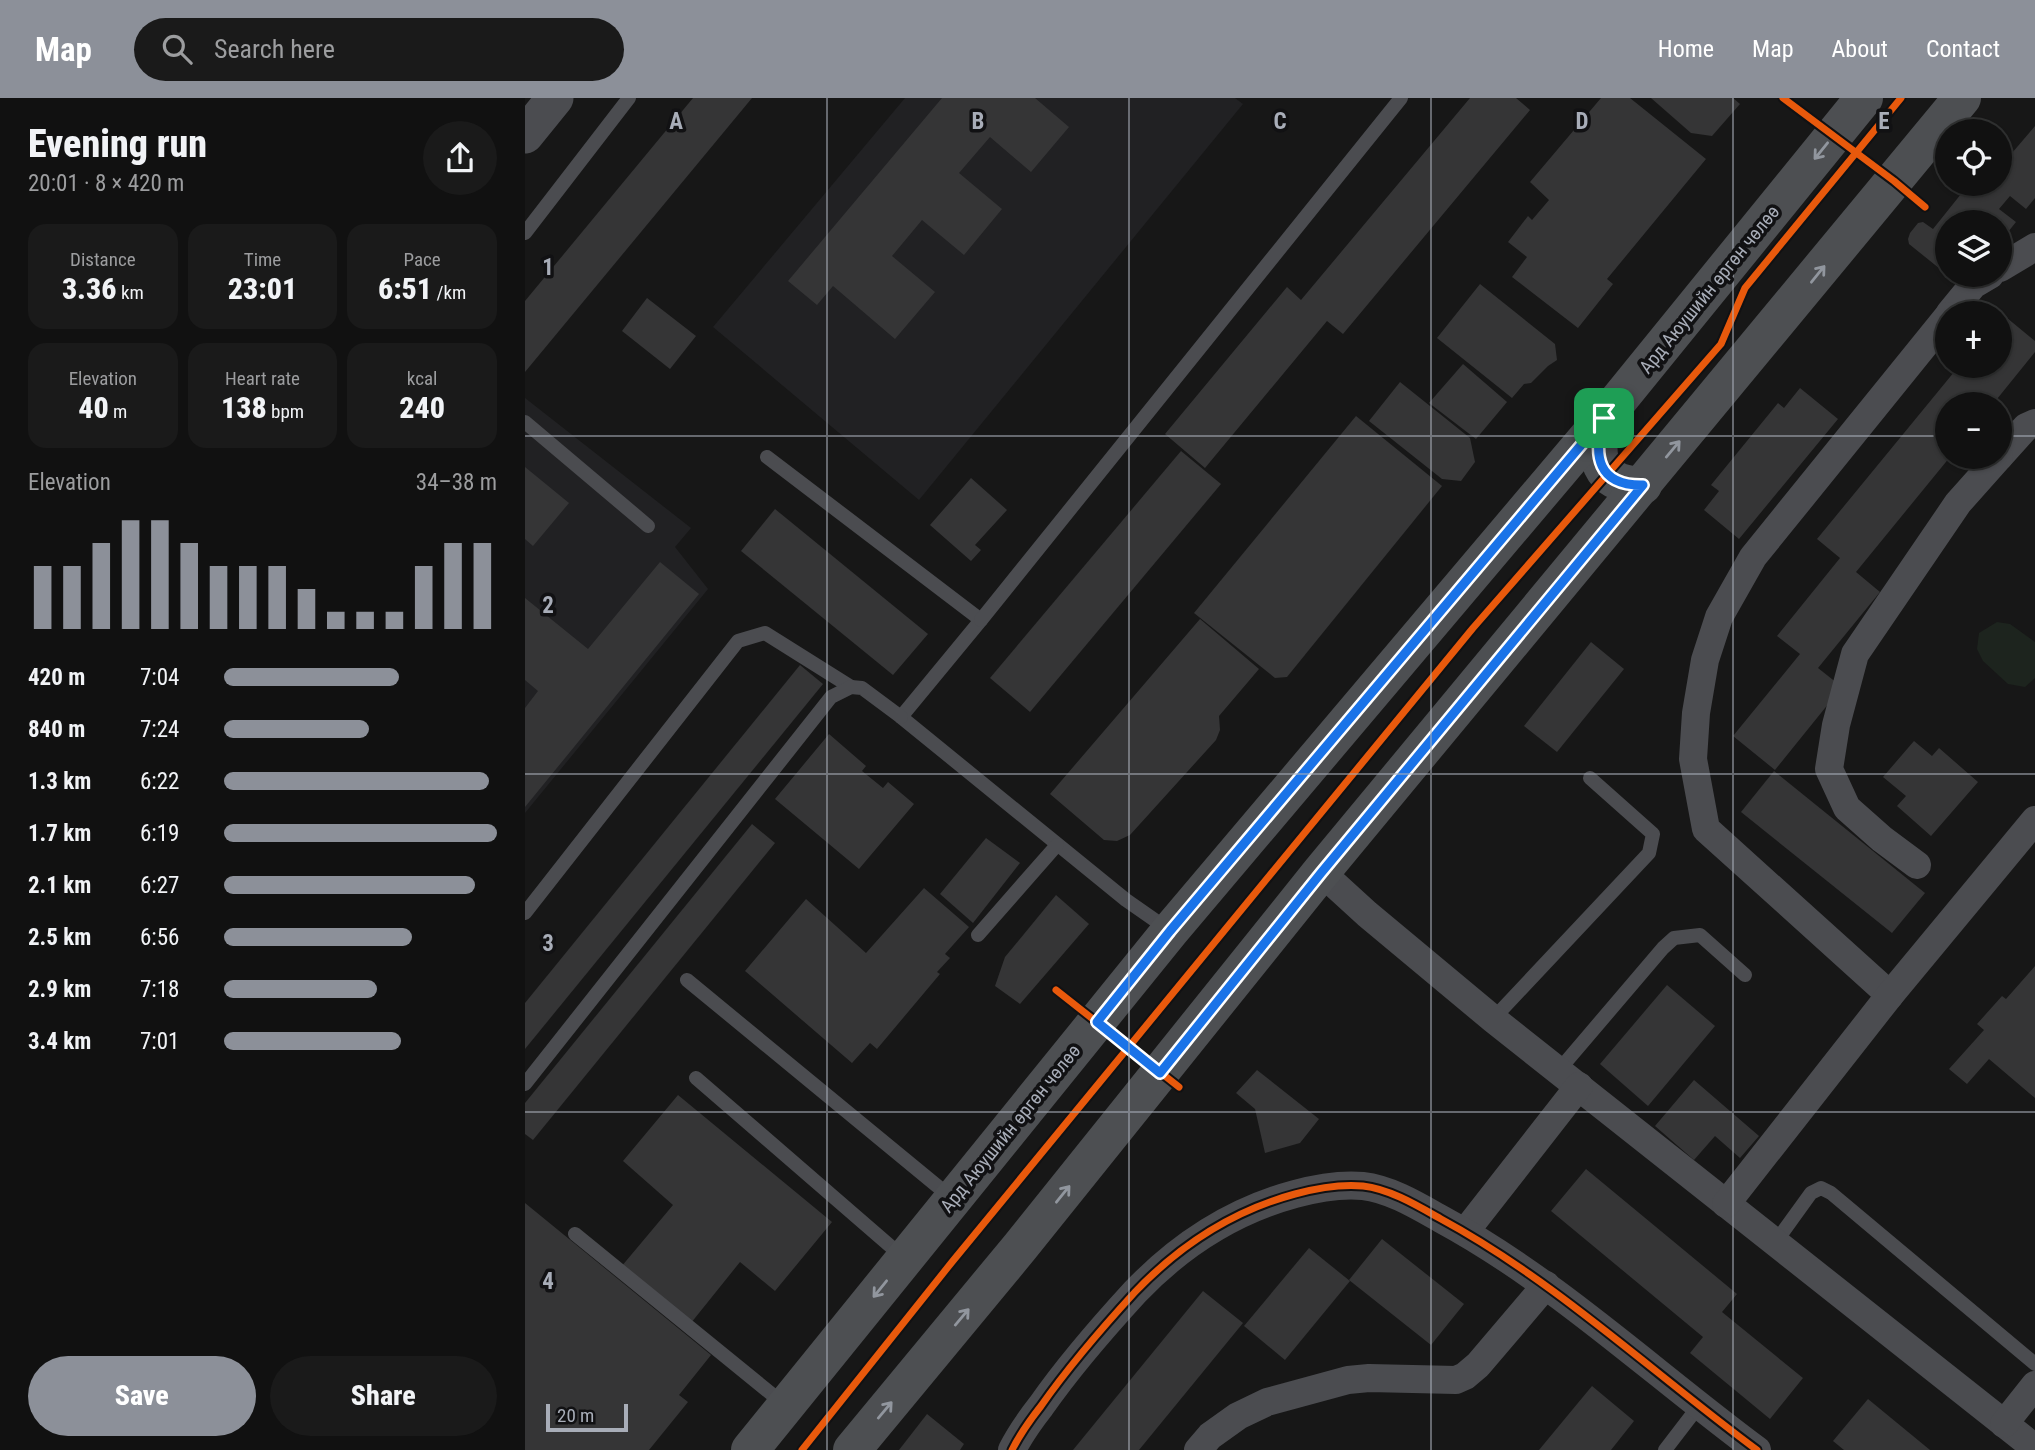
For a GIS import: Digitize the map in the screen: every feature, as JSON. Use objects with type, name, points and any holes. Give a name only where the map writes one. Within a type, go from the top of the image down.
[{"type":"main road","name":"Ард Аюушийн өргөн чөлөө","points":[[750,1450],[1170,931],[1604,418],[1864,98]]},
{"type":"main road","points":[[852,1450],[1020,1247],[1321,873],[1962,98]]},
{"type":"main road","points":[[1604,418],[1598,443],[1599,461],[1603,471],[1616,481],[1628,485],[1643,485]]},
{"type":"street","points":[[525,135],[555,98]]},
{"type":"street","points":[[2012,261],[2035,247]]},
{"type":"street","points":[[1960,301],[1971,287]]},
{"type":"street","points":[[1890,995],[1706,829],[1693,759],[1696,713],[1705,660],[1719,617],[1753,557],[1935,332]]},
{"type":"street","points":[[2012,443],[2026,427],[2035,422]]},
{"type":"street","points":[[1917,865],[1847,808],[1829,769],[1836,725],[1855,654],[1958,503],[1988,469]]},
{"type":"street","points":[[1726,1204],[1890,995],[2035,820]]},
{"type":"street","points":[[1321,873],[1493,1019],[2035,1448]]},
{"type":"street","points":[[1465,1231],[1569,1078]]},
{"type":"street","points":[[1011,1450],[1057,1383],[1105,1325],[1155,1271],[1190,1242],[1261,1204],[1314,1189],[1350,1186],[1365,1186],[1382,1191],[1465,1231],[1546,1285],[1756,1450]]},
{"type":"street","points":[[1198,1450],[1210,1436],[1238,1416],[1267,1402],[1330,1384],[1369,1378],[1447,1381],[1465,1376],[1478,1365],[1546,1285]]},
{"type":"street","points":[[2004,1424],[2035,1385]]},
{"type":"lane","points":[[525,233],[629,98]]},
{"type":"lane","points":[[901,718],[1401,98]]},
{"type":"lane","points":[[525,422],[648,526]]},
{"type":"lane","points":[[767,457],[981,620]]},
{"type":"lane","points":[[525,913],[738,641],[765,632],[851,687],[862,688],[1126,900],[1170,931]]},
{"type":"lane","points":[[525,1084],[831,697],[851,687]]},
{"type":"lane","points":[[1493,1019],[1649,853],[1653,834],[1590,778]]},
{"type":"lane","points":[[978,935],[1057,845]]},
{"type":"lane","points":[[1569,1078],[1663,948],[1674,938],[1700,935],[1745,975]]},
{"type":"lane","points":[[687,980],[953,1199]]},
{"type":"lane","points":[[696,1078],[905,1258]]},
{"type":"lane","points":[[1776,1243],[1811,1193],[1821,1188],[1831,1193],[2035,1364]]},
{"type":"lane","points":[[575,1234],[786,1405]]},
{"type":"lane","points":[[1665,1450],[1698,1407]]},
{"type":"shaded area","points":[[905,98],[1235,98],[1243,104],[919,500],[713,327]]},
{"type":"shaded area","points":[[525,398],[691,528],[675,547],[708,589],[525,813]]},
{"type":"shaded area","points":[[1997,622],[2010,624],[2035,642],[2035,678],[2025,687],[2008,684],[1983,661],[1977,649],[1979,633]]},
{"type":"building","points":[[693,98],[752,98],[525,372],[525,301]]},
{"type":"building","points":[[942,98],[1035,98],[1069,127],[1031,172],[990,137],[959,173],[1002,209],[964,255],[922,220],[892,256],[935,292],[895,339],[833,286],[817,305],[788,281]]},
{"type":"building","points":[[1470,98],[1516,98],[1530,110],[1343,334],[1327,321],[1205,468],[1165,434],[1287,287],[1301,300]]},
{"type":"building","points":[[1601,98],[1630,98],[1706,159],[1607,279],[1613,284],[1578,328],[1512,277],[1527,257],[1508,242],[1528,216],[1532,220],[1549,200],[1530,182]]},
{"type":"building","points":[[1651,98],[1733,98],[1740,104],[1712,136],[1691,133]]},
{"type":"building","points":[[2035,126],[2035,198],[2026,209],[2010,196],[2012,153]]},
{"type":"building","points":[[1959,196],[2010,196],[2000,210],[1948,210]]},
{"type":"building","points":[[1923,222],[1933,229],[1935,226],[1935,265],[1909,244],[1908,239],[1918,223]]},
{"type":"building","points":[[1480,284],[1555,344],[1557,360],[1531,383],[1524,384],[1512,398],[1437,338]]},
{"type":"building","points":[[647,298],[696,336],[670,369],[622,331]]},
{"type":"building","points":[[2012,322],[2035,341],[2035,352],[2003,392],[1938,392],[1949,378],[2012,378]]},
{"type":"building","points":[[1463,364],[1507,402],[1476,439],[1429,403]]},
{"type":"building","points":[[1400,382],[1470,438],[1475,462],[1461,481],[1442,479],[1369,421]]},
{"type":"building","points":[[1800,388],[1838,419],[1739,539],[1704,510],[1719,491],[1711,485],[1778,403],[1784,408]]},
{"type":"building","points":[[1935,395],[1935,469],[1940,469],[1856,572],[1880,592],[1818,668],[1842,687],[1775,770],[1733,736],[1800,654],[1777,636],[1840,558],[1817,539]]},
{"type":"building","points":[[1356,416],[1442,486],[1287,677],[1275,678],[1194,613]]},
{"type":"building","points":[[1181,451],[1221,484],[1030,712],[990,678]]},
{"type":"building","points":[[525,467],[569,503],[533,546],[525,539]]},
{"type":"building","points":[[971,478],[1007,510],[975,545],[981,550],[971,561],[930,525]]},
{"type":"building","points":[[775,509],[928,634],[893,675],[741,551]]},
{"type":"building","points":[[660,562],[699,594],[525,807],[525,708],[538,691],[525,680],[525,598],[588,649]]},
{"type":"building","points":[[1200,619],[1259,669],[1219,716],[1220,730],[1216,740],[1130,835],[1117,841],[1104,840],[1050,794]]},
{"type":"building","points":[[1591,642],[1624,669],[1557,752],[1524,726]]},
{"type":"building","points":[[800,665],[823,684],[525,1049],[525,1003]]},
{"type":"building","points":[[829,734],[866,766],[862,771],[883,788],[888,782],[914,804],[859,869],[775,799]]},
{"type":"building","points":[[1914,741],[1932,756],[1939,748],[1978,782],[1931,836],[1897,806],[1906,796],[1883,777]]},
{"type":"building","points":[[1774,771],[1925,893],[1892,933],[1741,812]]},
{"type":"building","points":[[752,824],[775,843],[533,1140],[525,1134],[525,1103]]},
{"type":"building","points":[[986,838],[1020,863],[973,923],[940,894]]},
{"type":"building","points":[[924,888],[969,927],[945,954],[950,958],[937,972],[940,974],[877,1049],[870,1043],[852,1063],[745,971],[806,899],[866,953]]},
{"type":"building","points":[[1056,895],[1089,924],[1020,1004],[995,986],[1005,957]]},
{"type":"building","points":[[2035,966],[2035,1098],[1989,1059],[1967,1084],[1949,1069],[1984,1030],[1977,1024],[2002,996],[2006,999]]},
{"type":"building","points":[[1667,985],[1715,1026],[1648,1106],[1600,1064]]},
{"type":"building","points":[[1257,1070],[1319,1119],[1300,1143],[1265,1153],[1255,1109],[1236,1093]]},
{"type":"building","points":[[1694,1080],[1759,1136],[1740,1158],[1715,1136],[1694,1160],[1655,1126]]},
{"type":"building","points":[[678,1095],[832,1222],[775,1291],[740,1262],[691,1323],[621,1267],[673,1205],[623,1161]]},
{"type":"building","points":[[1586,1169],[1737,1294],[1722,1312],[1803,1378],[1770,1419],[1690,1353],[1703,1337],[1551,1211]]},
{"type":"building","points":[[525,1203],[711,1355],[679,1395],[688,1402],[649,1450],[525,1450]]},
{"type":"building","points":[[1382,1239],[1464,1304],[1431,1345],[1349,1280]]},
{"type":"building","points":[[1309,1248],[1350,1281],[1285,1360],[1244,1326]]},
{"type":"building","points":[[1203,1291],[1243,1323],[1139,1450],[1073,1450]]},
{"type":"building","points":[[1592,1386],[1634,1421],[1611,1450],[1539,1450]]},
{"type":"building","points":[[1868,1399],[1930,1450],[1844,1450],[1833,1441]]},
{"type":"building","points":[[927,1414],[964,1444],[960,1450],[899,1450]]},
{"type":"cycle path","points":[[1783,98],[1925,207]]},
{"type":"cycle path","points":[[802,1450],[952,1262],[1473,628],[1721,344],[1745,288],[1901,98]]},
{"type":"cycle path","points":[[1056,990],[1179,1087]]},
{"type":"cycle path","points":[[1012,1450],[1025,1427],[1074,1362],[1135,1292],[1170,1259],[1208,1232],[1250,1210],[1295,1194],[1338,1186],[1373,1188],[1393,1194],[1483,1243],[1602,1328],[1757,1450]]},
{"type":"route","points":[[1604,418],[1598,443],[1599,461],[1603,471],[1616,481],[1628,485],[1643,485],[1321,873],[1160,1073],[1097,1022],[1170,931],[1604,418]]}]
